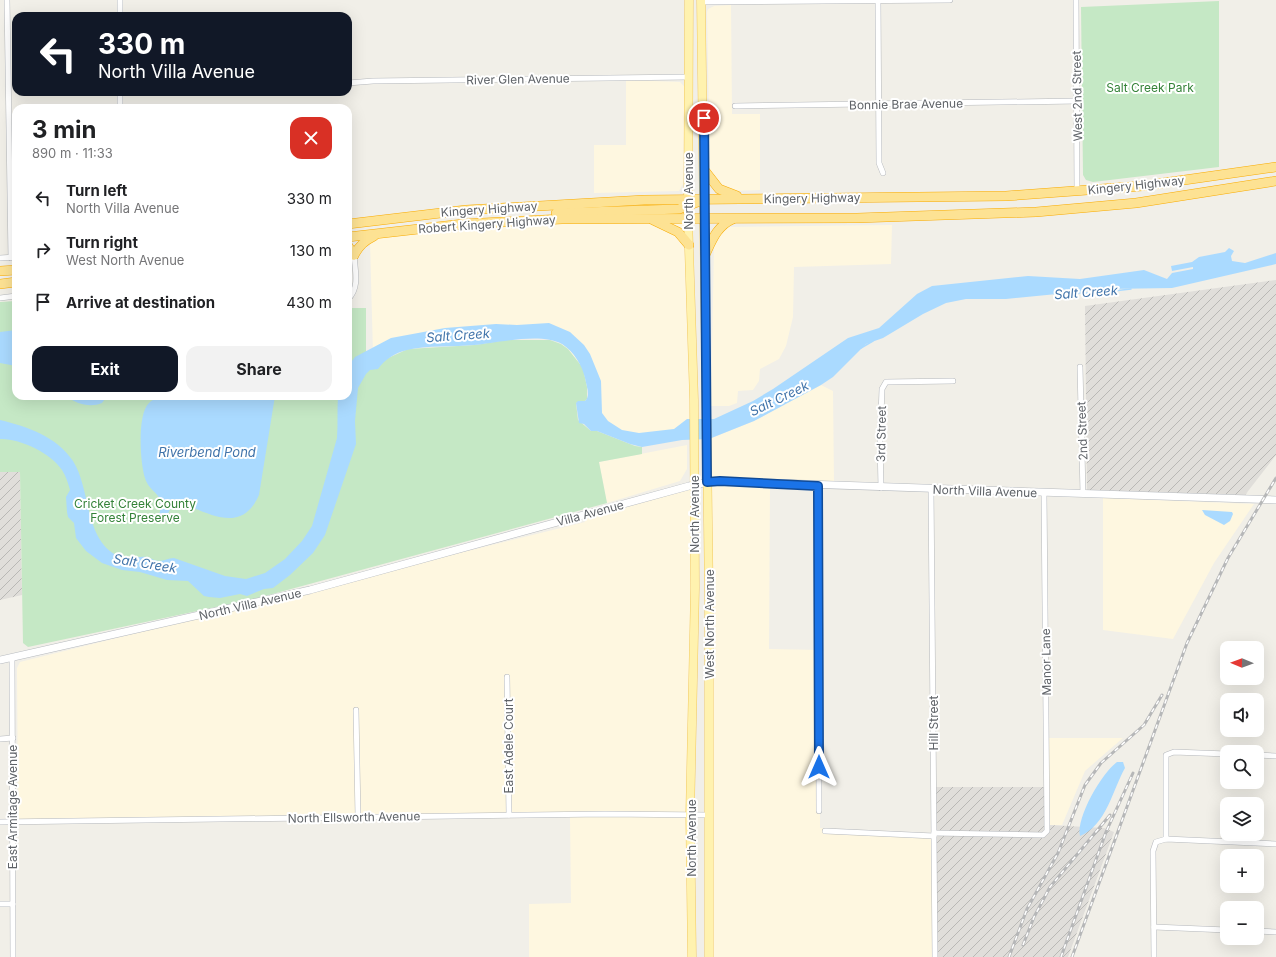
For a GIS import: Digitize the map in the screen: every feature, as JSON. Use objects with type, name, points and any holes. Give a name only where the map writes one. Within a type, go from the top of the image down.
[{"type":"highway","name":"Kingery Highway","points":[[352,224],[466,210],[568,203],[688,203],[705,199],[1006,196],[1142,186],[1276,167]]},
{"type":"highway","points":[[705,170],[720,189],[746,199]]},
{"type":"highway","name":"Kingery Highway","points":[[650,219],[705,219],[736,217],[863,218],[1036,212],[1136,203],[1276,181]]},
{"type":"highway","points":[[524,221],[542,214],[679,209],[688,203]]},
{"type":"highway","points":[[705,254],[717,230],[726,221],[736,217]]},
{"type":"highway","points":[[650,219],[672,229],[688,244]]},
{"type":"highway","name":"Robert Kingery Highway","points":[[352,236],[463,224],[524,221],[650,219]]},
{"type":"highway","points":[[354,256],[358,247],[364,241],[380,233]]},
{"type":"highway","points":[[0,271],[12,270]]},
{"type":"highway","points":[[0,284],[12,282]]},
{"type":"main road","name":"North Avenue","points":[[689,0],[688,244],[694,400],[695,628],[690,815],[692,957]]},
{"type":"main road","name":"West North Avenue","points":[[701,1],[705,170],[706,448],[709,596],[708,815]]},
{"type":"main road","name":"North Villa Avenue","points":[[694,484],[720,481],[818,486],[1276,500]]},
{"type":"main road","name":"Villa Avenue","points":[[486,543],[694,484]]},
{"type":"main road","name":"North Villa Avenue","points":[[0,660],[310,590],[486,543]]},
{"type":"main road","name":"North Avenue","points":[[708,815],[709,957]]},
{"type":"street","points":[[7,0],[12,214]]},
{"type":"street","points":[[120,0],[120,12]]},
{"type":"street","points":[[878,0],[879,163],[883,173]]},
{"type":"street","points":[[701,1],[950,0]]},
{"type":"street","name":"West 2nd Street","points":[[1076,0],[1078,191]]},
{"type":"street","name":"River Glen Avenue","points":[[352,83],[378,81],[689,77]]},
{"type":"street","name":"Bonnie Brae Avenue","points":[[735,106],[1078,102]]},
{"type":"street","points":[[352,294],[356,284],[354,256]]},
{"type":"street","points":[[0,258],[12,257]]},
{"type":"street","points":[[0,298],[12,296]]},
{"type":"street","name":"2nd Street","points":[[1080,367],[1083,494]]},
{"type":"street","name":"3rd Street","points":[[881,488],[880,441],[882,389],[886,382],[953,381]]},
{"type":"street","points":[[818,486],[819,811]]},
{"type":"street","name":"Hill Street","points":[[931,489],[934,957]]},
{"type":"street","name":"Manor Lane","points":[[934,834],[1043,835],[1047,830],[1044,493]]},
{"type":"street","name":"East Armitage Avenue","points":[[12,657],[13,957]]},
{"type":"street","name":"East Adele Court","points":[[508,677],[509,815]]},
{"type":"street","points":[[356,710],[358,817]]},
{"type":"street","points":[[0,739],[12,738]]},
{"type":"street","points":[[1166,839],[1165,759],[1168,753],[1220,754]]},
{"type":"street","points":[[1264,755],[1276,756]]},
{"type":"street","name":"North Ellsworth Avenue","points":[[0,822],[509,815],[708,815]]},
{"type":"street","points":[[826,831],[934,834]]},
{"type":"street","points":[[1154,957],[1153,851],[1156,842],[1166,839],[1276,844]]},
{"type":"street","points":[[0,904],[13,904]]},
{"type":"street","points":[[1154,927],[1220,930]]},
{"type":"street","points":[[1264,931],[1276,932]]},
{"type":"shaded area","points":[[731,5],[732,114],[760,114],[760,190],[734,191],[720,187],[710,173],[707,12],[708,9],[714,6]]},
{"type":"shaded area","points":[[626,80],[680,82],[685,87],[683,184],[679,191],[594,193],[594,145],[626,145]]},
{"type":"shaded area","points":[[686,222],[691,423],[680,429],[649,436],[626,434],[602,419],[554,329],[373,354],[370,242],[379,236],[519,224]]},
{"type":"shaded area","points":[[892,225],[891,264],[794,267],[793,317],[786,346],[779,359],[760,369],[759,381],[753,390],[738,391],[737,403],[729,406],[711,406],[714,244],[715,240],[726,227]]},
{"type":"shaded area","points":[[1276,280],[1276,455],[1245,495],[1087,490],[1085,306]]},
{"type":"shaded area","points":[[821,385],[833,391],[834,484],[710,478],[709,439],[754,421]]},
{"type":"shaded area","points":[[687,445],[687,469],[680,481],[607,503],[599,462]]},
{"type":"shaded area","points":[[0,472],[20,472],[22,595],[0,600]]},
{"type":"shaded area","points":[[719,483],[770,485],[769,649],[820,650],[820,828],[935,837],[935,957],[710,957],[709,485]]},
{"type":"shaded area","points":[[693,487],[689,813],[587,812],[18,819],[17,668],[20,662],[585,522],[585,517]]},
{"type":"shaded area","points":[[1103,498],[1254,504],[1214,563],[1173,639],[1103,630]]},
{"type":"shaded area","points":[[1049,738],[1123,738],[1085,771],[1062,825],[1049,825]]},
{"type":"shaded area","points":[[935,787],[1049,787],[1049,825],[1104,828],[1114,832],[1068,957],[935,957]]},
{"type":"shaded area","points":[[570,817],[688,817],[690,957],[529,957],[529,904],[571,903]]},
{"type":"green space","name":"Salt Creek Park","points":[[1219,1],[1219,167],[1093,182],[1086,180],[1083,175],[1081,7]]},
{"type":"green space","name":"Cricket Creek County Forest Preserve","points":[[12,301],[12,400],[352,400],[352,308],[366,308],[366,352],[386,359],[408,349],[475,345],[506,340],[550,340],[561,344],[568,349],[583,368],[587,387],[587,399],[576,403],[578,420],[591,431],[597,431],[635,446],[642,447],[642,454],[599,462],[607,503],[258,598],[28,647],[23,643],[20,472],[0,472],[0,302]]},
{"type":"water","points":[[1229,248],[1234,251],[1231,256],[1232,261],[1245,263],[1276,253],[1276,264],[1172,288],[1108,289],[1006,299],[966,299],[946,303],[923,314],[883,338],[866,344],[833,377],[821,385],[754,421],[709,439],[682,440],[642,447],[597,431],[591,431],[584,424],[579,423],[576,403],[578,401],[585,401],[588,396],[582,368],[570,351],[562,344],[553,341],[543,339],[519,339],[474,345],[423,347],[403,351],[387,359],[378,369],[370,370],[358,388],[355,421],[356,444],[325,535],[313,553],[290,575],[273,588],[264,589],[247,596],[240,594],[220,598],[204,596],[188,581],[167,580],[140,572],[122,570],[102,563],[86,551],[76,538],[74,523],[68,517],[67,512],[66,497],[70,490],[62,470],[43,452],[16,441],[0,439],[0,420],[31,429],[50,439],[66,452],[79,472],[90,513],[99,538],[107,548],[118,556],[124,558],[147,557],[156,561],[174,558],[225,576],[246,579],[265,573],[285,559],[302,541],[312,526],[337,438],[338,400],[352,400],[352,361],[355,357],[391,338],[445,328],[496,324],[517,325],[549,323],[570,332],[584,345],[590,354],[601,381],[602,413],[608,421],[622,430],[639,433],[674,429],[687,419],[714,419],[753,401],[848,338],[879,328],[917,294],[932,286],[1028,276],[1080,279],[1144,270],[1167,279],[1172,273],[1193,269],[1193,267],[1172,271],[1171,266],[1192,262],[1199,257],[1225,252]]},
{"type":"water","points":[[12,330],[12,365],[0,363],[0,332]]},
{"type":"water","points":[[72,400],[104,400],[102,403],[93,405]]},
{"type":"water","name":"Riverbend Pond","points":[[152,400],[274,400],[259,495],[252,507],[243,515],[234,518],[224,518],[180,503],[171,508],[164,520],[158,517],[161,509],[160,499],[147,484],[143,471],[141,451],[141,428],[145,409]]},
{"type":"water","points":[[1202,510],[1232,512],[1233,514],[1230,521],[1224,525],[1205,515]]},
{"type":"water","points":[[1117,762],[1123,762],[1125,768],[1108,806],[1096,824],[1089,831],[1080,836],[1082,818],[1091,796],[1104,776]]},
{"type":"waterway","name":"Salt Creek","points":[[1061,293],[1096,293],[1131,289]]},
{"type":"waterway","name":"Salt Creek","points":[[861,348],[873,341]]},
{"type":"railway","points":[[1072,957],[1187,643],[1228,558],[1276,478]]},
{"type":"railway","points":[[1009,957],[1027,909],[1058,853],[1085,785],[1101,763],[1144,725],[1162,695]]},
{"type":"railway","points":[[1061,957],[1106,832],[1133,773]]},
{"type":"railway","points":[[1023,945],[1034,917],[1050,887],[1110,815]]},
{"type":"route","points":[[704,118],[707,482],[720,481],[818,486],[819,767]]}]
